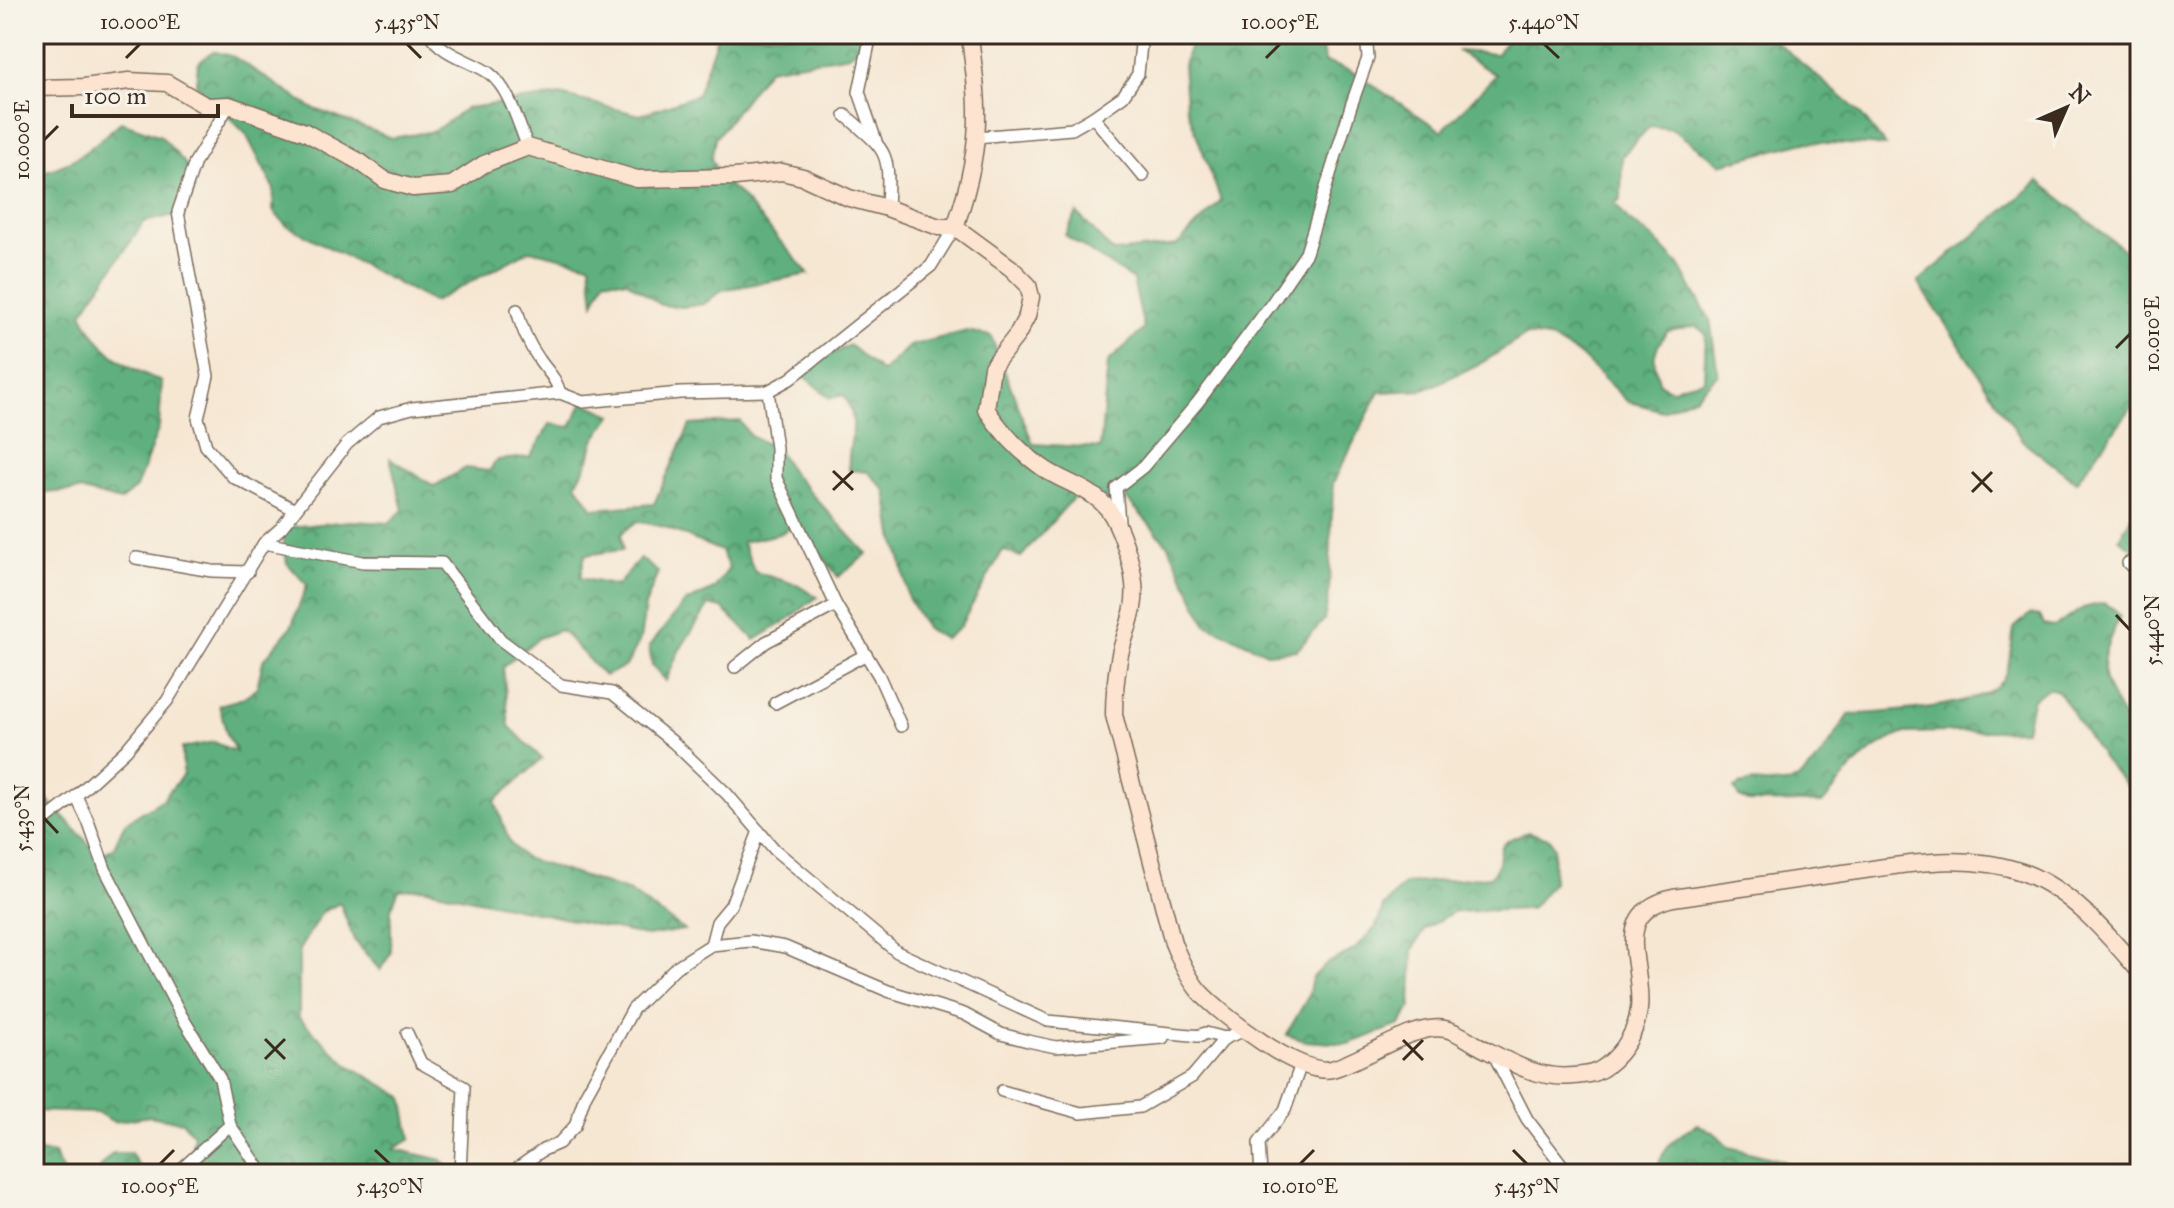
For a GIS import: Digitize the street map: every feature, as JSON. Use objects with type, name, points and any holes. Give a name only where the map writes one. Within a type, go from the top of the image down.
[{"type":"street","points":[[430,34],[446,50],[490,74],[509,102],[528,147]]},
{"type":"street","points":[[871,34],[859,92],[876,141],[886,157],[889,173],[887,208]]},
{"type":"street","points":[[34,829],[126,750],[167,701],[264,543],[281,528],[347,444],[379,417],[412,408],[560,393],[583,402],[680,393],[768,391],[790,379],[931,266],[955,227],[968,187],[977,110],[970,34]]},
{"type":"street","points":[[976,137],[1072,129],[1093,117],[1123,96],[1138,74],[1142,34]]},
{"type":"street","points":[[1366,34],[1368,58],[1306,253],[1198,402],[1143,467],[1116,488],[1120,530],[1134,583],[1134,616],[1121,651],[1114,715],[1124,762],[1181,964],[1207,999],[1246,1030],[1301,1064],[1315,1069],[1334,1068],[1432,1028],[1448,1029],[1534,1073],[1552,1077],[1594,1074],[1608,1065],[1628,1041],[1638,1017],[1640,1005],[1633,938],[1646,908],[1656,902],[1774,882],[1918,862],[1975,862],[2025,873],[2081,910],[2140,972]]},
{"type":"street","points":[[34,88],[84,87],[129,81],[167,83],[206,106],[229,105],[305,132],[360,162],[385,180],[413,188],[452,185],[484,164],[528,147],[637,179],[735,177],[782,172],[939,227],[955,227],[1021,277],[1028,285],[1031,297],[1027,316],[1017,335],[992,367],[986,409],[1019,449],[1048,471],[1082,487],[1107,508],[1120,530]]},
{"type":"street","points":[[229,105],[195,162],[178,212],[208,376],[198,418],[206,446],[233,477],[295,510]]},
{"type":"street","points":[[845,115],[876,141]]},
{"type":"street","points":[[1093,117],[1143,176]]},
{"type":"street","points":[[517,310],[521,328],[539,360],[550,371],[560,393]]},
{"type":"street","points":[[768,391],[776,448],[776,478],[836,605],[879,676],[901,726]]},
{"type":"street","points":[[264,543],[363,562],[442,563],[501,640],[561,685],[612,693],[674,743],[727,794],[775,850],[897,952],[1048,1021],[1201,1036]]},
{"type":"street","points":[[136,558],[212,571],[248,572]]},
{"type":"street","points":[[2128,563],[2140,575]]},
{"type":"street","points":[[735,667],[766,642],[836,605]]},
{"type":"street","points":[[775,703],[865,655]]},
{"type":"street","points":[[76,796],[111,882],[181,1015],[220,1079],[230,1125],[263,1174]]},
{"type":"street","points":[[711,945],[717,922],[731,905],[759,831]]},
{"type":"street","points":[[509,1174],[543,1150],[559,1143],[575,1126],[585,1096],[633,1009],[676,967],[711,945],[750,941],[785,947],[888,991],[964,1014],[1001,1034],[1056,1047],[1201,1036],[1206,1033],[1225,1038]]},
{"type":"street","points":[[1002,1091],[1081,1113],[1140,1107],[1192,1077],[1225,1038],[1246,1030]]},
{"type":"street","points":[[407,1033],[421,1063],[464,1087],[460,1174]]},
{"type":"street","points":[[1492,1053],[1527,1119],[1569,1174]]},
{"type":"street","points":[[1261,1174],[1259,1143],[1285,1110],[1301,1064]]},
{"type":"street","points":[[176,1174],[230,1125]]},
{"type":"green space","points":[[718,34],[869,34],[868,42],[849,55],[768,69],[715,139],[711,159],[721,179],[738,193],[809,274],[722,290],[704,304],[682,307],[661,305],[627,281],[605,279],[594,303],[590,264],[530,250],[433,302],[286,225],[273,211],[274,189],[246,134],[196,84],[198,63],[213,51],[234,57],[312,108],[392,138],[434,131],[467,108],[560,95],[640,115],[697,95]]},
{"type":"green space","points":[[1194,34],[1321,34],[1319,39],[1325,62],[1351,71],[1442,131],[1496,75],[1457,51],[1497,54],[1510,34],[1767,34],[1858,111],[1886,146],[1805,142],[1721,164],[1672,129],[1650,126],[1622,156],[1621,199],[1615,203],[1628,220],[1653,238],[1679,265],[1710,320],[1718,374],[1696,396],[1662,411],[1627,401],[1580,355],[1549,338],[1526,335],[1483,362],[1424,390],[1379,392],[1333,483],[1329,594],[1324,620],[1297,650],[1267,653],[1206,624],[1169,546],[1118,489],[1120,530],[1082,488],[1021,557],[1003,550],[959,628],[945,639],[926,628],[908,598],[886,491],[868,472],[849,470],[853,425],[844,395],[830,398],[799,372],[849,345],[882,372],[909,346],[967,331],[991,336],[1033,444],[1100,448],[1108,362],[1144,329],[1133,280],[1065,235],[1077,213],[1113,252],[1177,245],[1221,201],[1186,106],[1183,65]],"holes":[[[1696,326],[1706,334],[1704,380],[1672,390],[1660,384],[1655,356],[1658,345],[1668,331]]]},
{"type":"green space","points":[[121,122],[161,136],[188,167],[194,190],[184,213],[144,222],[82,313],[97,338],[114,356],[162,382],[159,427],[136,488],[120,501],[80,490],[34,494],[34,173],[71,161]]},
{"type":"green space","points":[[2039,181],[2140,263],[2140,396],[2076,482],[2022,440],[1918,282]]},
{"type":"green space","points":[[583,402],[612,415],[593,442],[589,460],[576,484],[593,509],[654,504],[690,425],[740,421],[750,436],[776,448],[794,475],[867,554],[838,577],[798,524],[779,534],[742,542],[755,572],[795,584],[817,597],[755,640],[722,608],[709,605],[679,651],[666,681],[652,665],[649,647],[684,603],[714,589],[729,568],[721,551],[665,527],[637,521],[621,534],[623,550],[585,555],[580,578],[617,586],[640,558],[658,572],[645,606],[640,640],[626,666],[604,676],[561,630],[538,638],[503,667],[509,726],[542,759],[495,801],[510,843],[524,858],[628,891],[684,930],[647,936],[422,888],[399,890],[391,909],[391,953],[380,970],[354,940],[340,903],[322,912],[299,950],[299,1018],[347,1064],[403,1097],[411,1139],[394,1149],[442,1160],[457,1174],[413,1174],[399,1169],[390,1170],[387,1174],[204,1174],[191,1152],[194,1135],[183,1122],[149,1116],[114,1122],[98,1113],[34,1111],[34,785],[100,856],[114,847],[125,823],[163,799],[183,775],[182,748],[214,742],[236,752],[227,735],[219,705],[241,699],[257,688],[263,661],[291,627],[307,585],[287,563],[281,528],[350,521],[389,523],[403,510],[390,458],[434,486],[466,468],[489,471],[497,460],[530,457],[550,424],[571,427]]},
{"type":"green space","points":[[2140,501],[2140,553],[2119,539]]},
{"type":"green space","points":[[2103,603],[2120,617],[2106,649],[2104,672],[2111,695],[2140,746],[2140,801],[2103,759],[2058,691],[2048,688],[2032,700],[2026,730],[1905,733],[1868,753],[1823,803],[1749,802],[1739,798],[1734,788],[1740,785],[1793,782],[1812,767],[1848,715],[1929,707],[1989,691],[2004,678],[2014,628],[2030,614],[2040,616],[2044,625],[2054,627],[2083,608]]},
{"type":"green space","points":[[1528,832],[1550,838],[1554,847],[1553,882],[1531,909],[1453,912],[1424,930],[1413,950],[1411,1007],[1400,1025],[1348,1044],[1305,1041],[1286,1035],[1308,997],[1312,978],[1326,964],[1354,950],[1369,935],[1376,927],[1383,907],[1404,884],[1491,876],[1506,841]]},
{"type":"green space","points":[[1697,1124],[1716,1134],[1729,1147],[1780,1160],[1799,1169],[1802,1174],[1657,1174],[1666,1149]]},
{"type":"green space","points":[[34,1151],[54,1154],[64,1174],[34,1174]]},
{"type":"green space","points":[[113,1153],[131,1153],[143,1174],[101,1174],[100,1166]]}]
